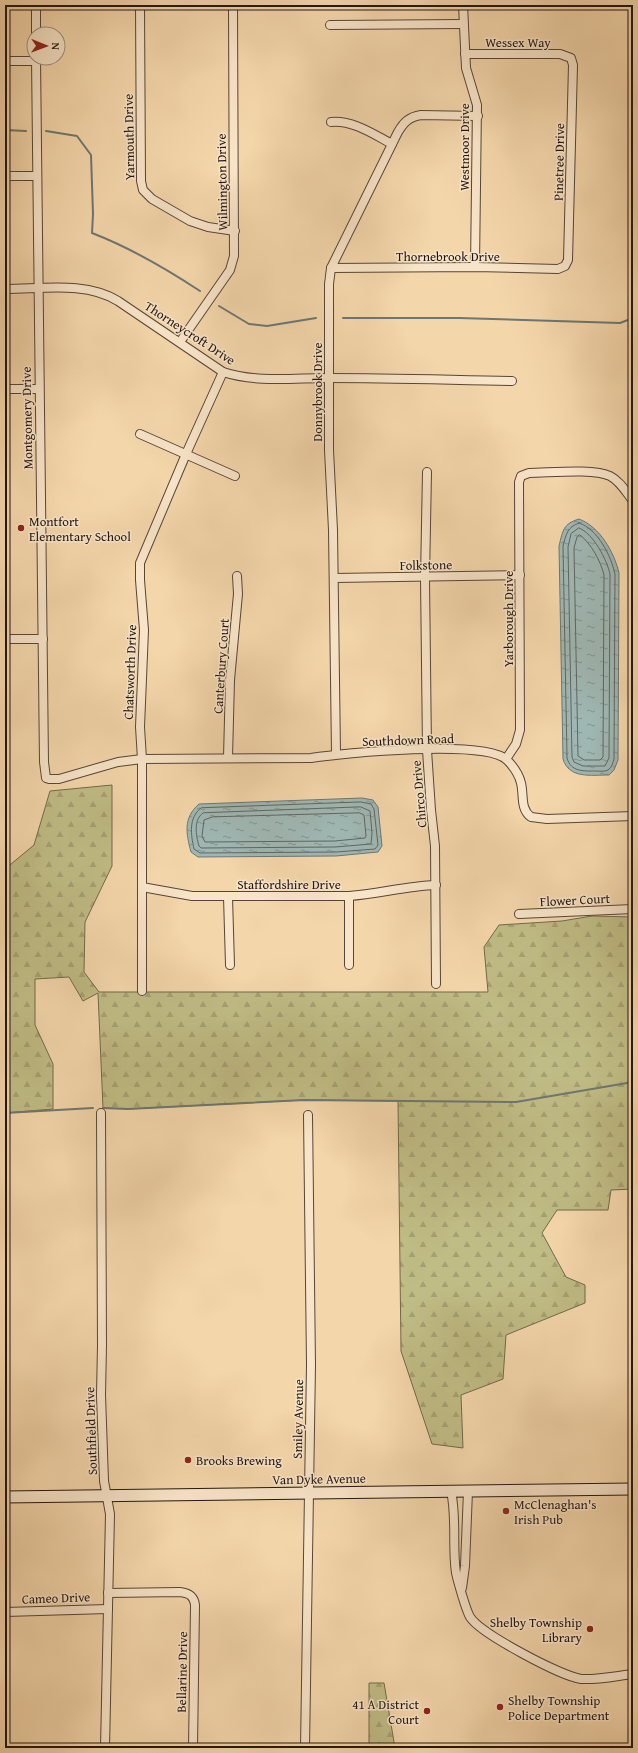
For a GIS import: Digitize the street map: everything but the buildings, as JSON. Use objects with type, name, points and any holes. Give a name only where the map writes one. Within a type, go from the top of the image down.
[{"type":"main road","name":"Van Dyke Avenue","points":[[5,1498],[633,1489]]},
{"type":"street","points":[[36,5],[36,26]]},
{"type":"street","name":"Yarmouth Drive","points":[[140,5],[142,188],[152,199],[190,220],[208,227],[235,231]]},
{"type":"street","name":"Wilmington Drive","points":[[180,342],[230,270],[234,256],[232,5]]},
{"type":"street","name":"Westmoor Drive","points":[[464,5],[466,68],[476,95],[478,116],[475,267]]},
{"type":"street","points":[[330,25],[464,24]]},
{"type":"street","name":"Wessex Way","points":[[465,54],[560,54],[571,58]]},
{"type":"street","name":"Pinetree Drive","points":[[565,266],[568,263],[569,252],[573,65],[571,58]]},
{"type":"street","points":[[5,61],[26,60]]},
{"type":"street","name":"Montgomery Drive","points":[[36,66],[37,289],[44,762],[46,778]]},
{"type":"street","name":"Donnybrook Drive","points":[[336,754],[334,578],[328,378],[329,284],[331,268],[403,124],[412,116],[478,116]]},
{"type":"street","points":[[331,122],[345,122],[392,144]]},
{"type":"street","points":[[5,176],[37,176]]},
{"type":"street","name":"Thornebrook Drive","points":[[331,268],[475,267],[558,269],[565,266]]},
{"type":"street","name":"Thorneycroft Drive","points":[[5,290],[80,289],[101,292],[118,301],[223,372],[254,379],[328,378],[512,381]]},
{"type":"street","name":"Chatsworth Drive","points":[[142,990],[142,759],[140,713],[144,630],[140,563],[186,454],[223,372]]},
{"type":"street","points":[[5,389],[39,389]]},
{"type":"street","points":[[140,434],[235,476]]},
{"type":"street","name":"Chirco Drive","points":[[427,472],[425,578],[427,750],[430,810],[435,846],[436,984]]},
{"type":"street","name":"Yarborough Drive","points":[[506,759],[516,744],[520,730],[519,482],[521,476],[529,473],[591,472],[605,474],[616,480],[633,501]]},
{"type":"street","name":"Folkstone","points":[[334,578],[425,578],[520,575]]},
{"type":"street","name":"Canterbury Court","points":[[228,757],[230,680],[238,594],[237,576]]},
{"type":"street","points":[[5,639],[43,639]]},
{"type":"street","name":"Southdown Road","points":[[46,778],[59,779],[118,762],[142,759],[228,757],[312,758],[336,754],[427,750],[481,750],[506,759]]},
{"type":"street","points":[[506,759],[520,779],[523,805],[531,817],[548,819],[633,816]]},
{"type":"street","name":"Staffordshire Drive","points":[[142,887],[192,896],[228,897],[349,896],[371,894],[406,887],[436,885]]},
{"type":"street","points":[[349,896],[349,965]]},
{"type":"street","points":[[228,897],[230,965]]},
{"type":"street","name":"Flower Court","points":[[519,914],[633,909]]},
{"type":"street","name":"Southfield Drive","points":[[102,1113],[101,1395],[104,1481],[110,1514],[105,1748]]},
{"type":"street","name":"Smiley Avenue","points":[[305,1748],[311,1365],[308,1115]]},
{"type":"street","points":[[451,1491],[454,1508],[456,1574],[470,1617],[481,1628],[504,1642],[566,1675],[581,1679],[595,1679],[633,1674]]},
{"type":"street","points":[[462,1591],[465,1566],[468,1491]]},
{"type":"street","name":"Cameo Drive","points":[[108,1593],[180,1592],[192,1596]]},
{"type":"street","name":"Bellarine Drive","points":[[192,1596],[195,1605],[193,1748]]},
{"type":"street","name":"Cameo Drive","points":[[5,1612],[108,1609]]},
{"type":"green space","points":[[112,785],[112,866],[85,922],[84,972],[99,992],[488,992],[484,947],[499,925],[562,921],[592,916],[633,917],[633,1189],[611,1190],[608,1210],[557,1210],[542,1233],[566,1277],[585,1285],[585,1303],[506,1335],[503,1379],[461,1395],[463,1448],[432,1444],[401,1351],[398,1101],[304,1100],[128,1109],[103,1108],[98,993],[83,1001],[69,977],[35,979],[35,1025],[53,1064],[53,1109],[5,1113],[5,869],[34,845],[50,791]]},
{"type":"green space","points":[[369,1683],[384,1683],[395,1748],[369,1748]]},
{"type":"water","points":[[579,519],[587,523],[600,534],[614,557],[619,573],[618,760],[614,770],[609,775],[588,775],[575,773],[570,770],[563,759],[559,546],[564,528],[570,523]]},
{"type":"water","points":[[362,798],[373,800],[378,807],[382,846],[378,852],[336,856],[198,857],[191,852],[187,832],[188,820],[194,809],[199,804]]},
{"type":"waterway","points":[[629,5],[633,47]]},
{"type":"waterway","points":[[5,130],[26,131]]},
{"type":"waterway","points":[[46,131],[77,136],[91,155],[93,214],[92,233],[148,259],[200,291]]},
{"type":"waterway","points":[[219,306],[249,324],[267,326],[316,318]]},
{"type":"waterway","points":[[343,318],[459,318],[620,323],[633,318]]},
{"type":"waterway","points":[[103,1108],[128,1109],[304,1100],[516,1102],[633,1082]]},
{"type":"waterway","points":[[5,1113],[93,1108]]},
{"type":"place","name":"Montfort Elementary School","points":[[21,528]]},
{"type":"place","name":"Brooks Brewing","points":[[188,1460]]},
{"type":"place","name":"McClenaghan's Irish Pub","points":[[506,1511]]},
{"type":"place","name":"Shelby Township Library","points":[[590,1629]]},
{"type":"place","name":"Shelby Township Police Department","points":[[500,1707]]},
{"type":"place","name":"41 A District Court","points":[[427,1711]]}]
